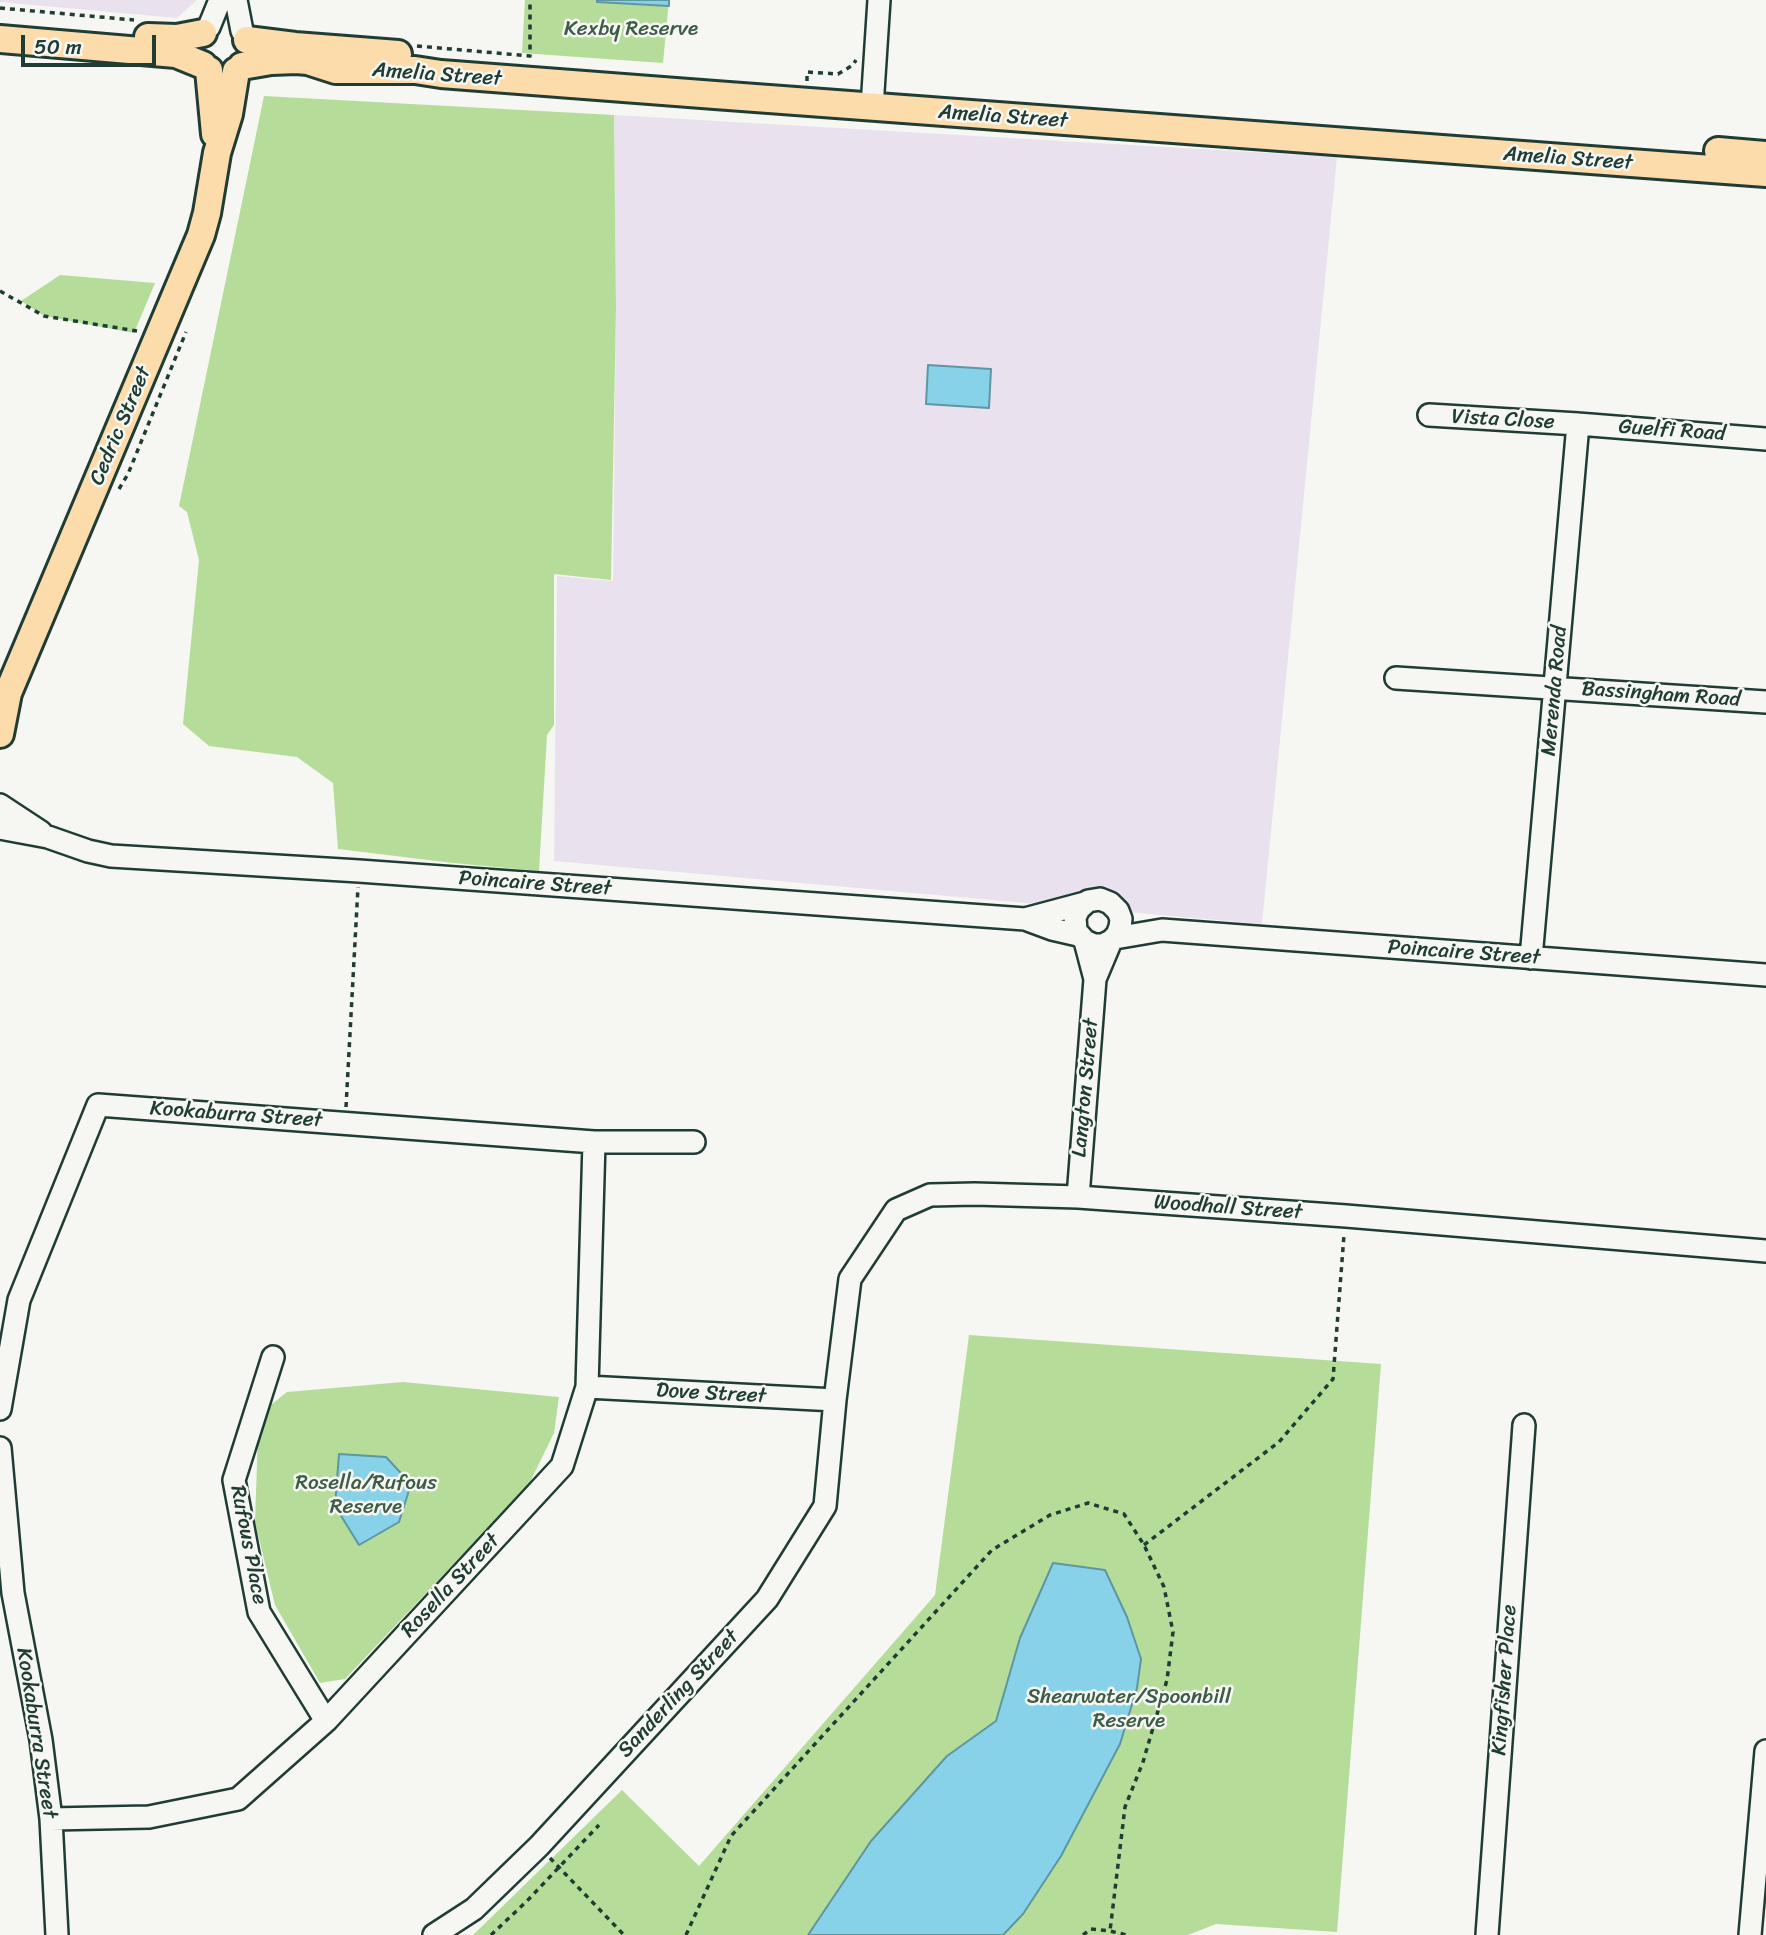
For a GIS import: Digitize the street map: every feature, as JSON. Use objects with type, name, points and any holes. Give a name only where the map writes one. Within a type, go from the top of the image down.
[{"type":"main road","points":[[0,26],[177,38],[225,23],[234,26],[244,36],[248,54],[239,69],[222,74],[176,54],[0,40]]},
{"type":"main road","points":[[206,30],[197,45],[197,52],[206,68]]},
{"type":"main road","name":"Amelia Street","points":[[244,36],[334,50],[806,84],[872,98],[1766,173]]},
{"type":"main road","name":"Amelia Street","points":[[239,69],[271,61],[296,60],[308,61],[336,71],[415,70],[466,76],[872,98],[1766,155]]},
{"type":"main road","name":"Cedric Street","points":[[206,68],[217,153]]},
{"type":"main road","name":"Cedric Street","points":[[0,734],[4,701],[193,255],[207,214],[217,153],[239,69]]},
{"type":"street","points":[[206,30],[220,0]]},
{"type":"street","points":[[236,0],[244,36]]},
{"type":"street","points":[[872,98],[879,0]]},
{"type":"street","name":"Vista Close","points":[[1429,415],[1578,424]]},
{"type":"street","name":"Guelfi Road","points":[[1578,424],[1766,439]]},
{"type":"street","name":"Merenda Road","points":[[1531,958],[1578,424]]},
{"type":"street","name":"Bassingham Road","points":[[1396,678],[1766,702]]},
{"type":"street","name":"Poincaire Street","points":[[0,805],[48,836]]},
{"type":"street","name":"Poincaire Street","points":[[0,828],[48,836],[88,851],[111,856],[1025,919],[1082,938]]},
{"type":"street","points":[[1096,899],[1103,900],[1118,911],[1121,923],[1113,939],[1098,945],[1082,938],[1075,926],[1075,917],[1085,903],[1096,899]]},
{"type":"street","name":"Poincaire Street","points":[[1025,919],[1085,903]]},
{"type":"street","name":"Poincaire Street","points":[[1118,911],[1163,930]]},
{"type":"street","name":"Poincaire Street","points":[[1113,939],[1163,930],[1766,975]]},
{"type":"street","name":"Langton Street","points":[[1082,938],[1095,979]]},
{"type":"street","name":"Langton Street","points":[[1078,1197],[1095,979],[1113,939]]},
{"type":"street","name":"Kookaburra Street","points":[[0,1409],[19,1300],[98,1105],[593,1142],[694,1142]]},
{"type":"street","name":"Rosella Street","points":[[51,1819],[149,1817],[237,1799],[326,1721],[562,1466],[587,1387],[593,1142]]},
{"type":"street","name":"Woodhall Street","points":[[835,1400],[850,1279],[896,1210],[930,1195],[1078,1197],[1766,1251]]},
{"type":"street","name":"Rufous Place","points":[[273,1357],[234,1480],[259,1612],[326,1721]]},
{"type":"street","name":"Dove Street","points":[[587,1387],[835,1400]]},
{"type":"street","name":"Sanderling Street","points":[[434,1935],[474,1909],[539,1846],[766,1599],[825,1506],[835,1400]]},
{"type":"street","name":"Kingfisher Place","points":[[1487,1935],[1524,1425]]},
{"type":"street","name":"Kookaburra Street","points":[[0,1448],[6,1594],[41,1740],[51,1819],[57,1935]]},
{"type":"street","points":[[1750,1935],[1766,1751]]},
{"type":"path","points":[[530,0],[531,42]]},
{"type":"path","points":[[0,8],[140,21]]},
{"type":"path","points":[[806,84],[807,72],[838,74],[853,65],[860,52]]},
{"type":"path","points":[[0,291],[44,316],[142,331]]},
{"type":"path","points":[[115,496],[128,474],[190,322]]},
{"type":"path","points":[[345,1123],[359,871]]},
{"type":"path","points":[[1144,1545],[1279,1442],[1333,1378],[1346,1216]]},
{"type":"path","points":[[686,1935],[731,1836],[992,1550],[1050,1515],[1088,1503],[1124,1514],[1144,1545],[1164,1587],[1173,1632],[1167,1679],[1143,1762],[1125,1807],[1110,1931]]},
{"type":"path","points":[[492,1935],[599,1825]]},
{"type":"path","points":[[539,1846],[624,1935]]},
{"type":"path","points":[[1083,1935],[1091,1929],[1127,1935]]},
{"type":"shaded area","points":[[0,0],[197,0],[177,18]]},
{"type":"shaded area","points":[[614,115],[1337,157],[1262,924],[554,861],[557,576],[613,581],[616,308]]},
{"type":"green space","name":"Kexby Reserve","points":[[525,0],[669,0],[663,63],[522,53]]},
{"type":"green space","points":[[264,96],[614,115],[616,308],[611,580],[554,574],[554,725],[547,735],[539,871],[338,849],[333,783],[297,757],[209,746],[183,724],[199,560],[187,512],[179,506]]},
{"type":"green space","points":[[60,275],[155,283],[134,333],[44,316],[21,301]]},
{"type":"green space","name":"Shearwater/Spoonbill Reserve","points":[[969,1335],[1381,1364],[1337,1932],[1216,1924],[1188,1935],[473,1935],[622,1790],[699,1866],[935,1595]]},
{"type":"green space","name":"Rosella/Rufous Reserve","points":[[403,1382],[559,1397],[554,1433],[529,1484],[345,1679],[320,1683],[275,1605],[255,1522],[258,1433],[272,1404],[287,1392]]},
{"type":"water","points":[[669,0],[669,6],[597,2]]},
{"type":"water","points":[[928,365],[991,369],[989,408],[926,404]]},
{"type":"water","points":[[339,1454],[386,1457],[411,1484],[399,1522],[359,1545],[335,1506]]},
{"type":"water","points":[[1053,1563],[1105,1570],[1127,1617],[1141,1659],[1137,1688],[1120,1744],[1061,1856],[1023,1914],[1003,1935],[808,1935],[871,1841],[947,1756],[996,1721],[1020,1638]]}]
